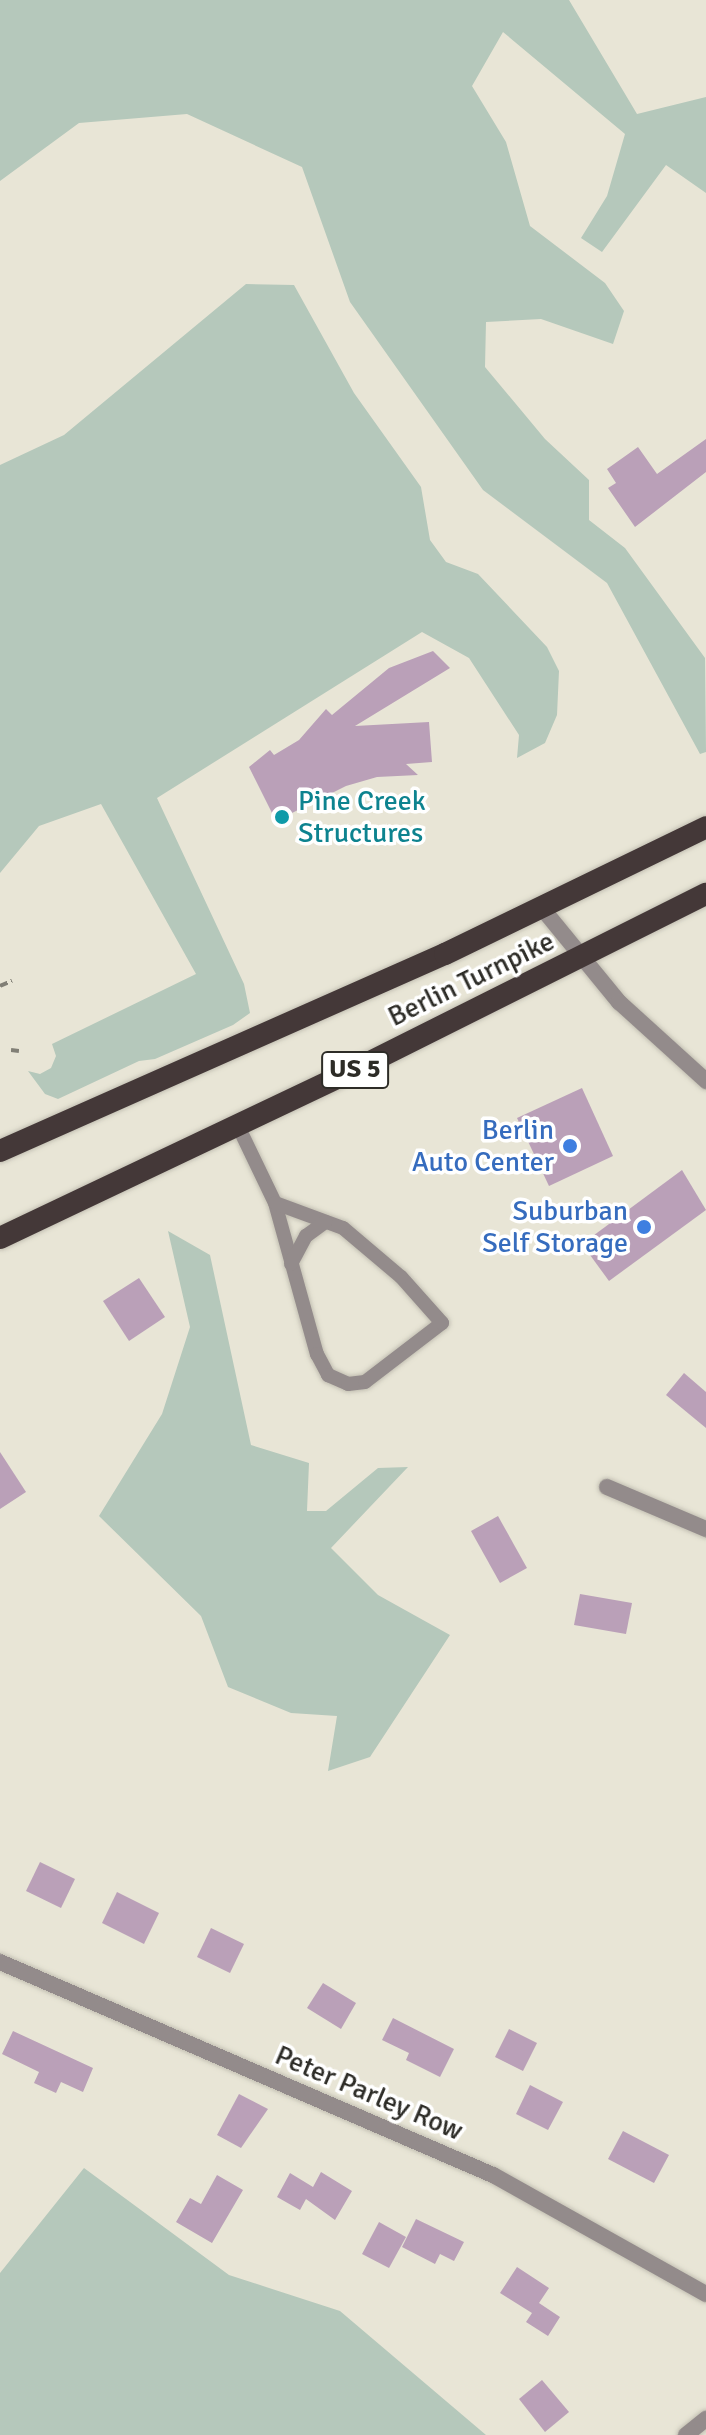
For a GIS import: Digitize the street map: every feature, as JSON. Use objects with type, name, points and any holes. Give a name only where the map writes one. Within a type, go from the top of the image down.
[{"type":"highway","name":"Berlin Turnpike","points":[[0,1151],[542,908],[706,827]]},
{"type":"highway","name":"Berlin Turnpike","points":[[0,1238],[238,1126],[706,894]]},
{"type":"street","points":[[542,908],[581,957],[656,1039],[706,1081]]},
{"type":"street","points":[[607,1487],[706,1529]]},
{"type":"street","name":"Peter Parley Row","points":[[0,1962],[493,2175],[706,2294]]},
{"type":"street","points":[[686,2435],[706,2419]]},
{"type":"lane","points":[[238,1126],[275,1203],[317,1354],[328,1375],[348,1384],[365,1382],[442,1323],[361,1241],[325,1222],[275,1203]]},
{"type":"lane","points":[[291,1264],[306,1236],[325,1222]]},
{"type":"path","points":[[0,986],[12,981]]},
{"type":"path","points":[[11,1050],[19,1051]]},
{"type":"green space","points":[[0,0],[569,0],[637,114],[706,97],[706,193],[666,165],[602,252],[581,238],[607,196],[625,134],[503,32],[472,86],[506,142],[530,226],[605,283],[624,311],[613,344],[541,319],[486,322],[485,367],[545,439],[589,480],[589,520],[625,548],[705,658],[706,752],[700,754],[607,583],[483,490],[350,302],[302,167],[187,114],[79,123],[0,181]]},
{"type":"green space","points":[[246,284],[294,285],[354,393],[421,487],[430,540],[446,562],[478,574],[547,647],[559,671],[557,715],[545,743],[517,758],[519,735],[469,658],[422,632],[157,798],[244,984],[250,1013],[233,1025],[155,1059],[139,1061],[58,1099],[45,1094],[28,1071],[40,1074],[51,1068],[56,1056],[52,1044],[196,974],[101,804],[39,826],[0,873],[0,465],[64,435]]},
{"type":"green space","points":[[168,1231],[210,1255],[251,1445],[309,1463],[307,1511],[326,1511],[378,1468],[408,1467],[331,1548],[378,1595],[450,1635],[370,1757],[328,1771],[337,1716],[291,1713],[228,1687],[201,1616],[99,1516],[162,1414],[190,1327]]},
{"type":"green space","points":[[84,2168],[229,2275],[340,2311],[486,2435],[0,2435],[0,2273]]},
{"type":"building","points":[[706,439],[706,472],[635,527],[608,488],[616,483],[607,469],[638,447],[657,474]]},
{"type":"building","points":[[433,651],[450,668],[355,726],[429,722],[432,762],[406,764],[418,775],[377,777],[346,786],[276,821],[249,767],[270,750],[274,755],[299,740],[326,709],[332,715],[389,668]]},
{"type":"building","name":"Berlin Auto Center","points":[[582,1088],[613,1156],[549,1186],[517,1118]]},
{"type":"building","name":"Suburban Self Storage","points":[[682,1170],[706,1210],[609,1281],[582,1244]]},
{"type":"building","points":[[139,1278],[165,1317],[129,1341],[103,1301]]},
{"type":"building","points":[[684,1373],[706,1392],[706,1428],[666,1395]]},
{"type":"building","points":[[0,1452],[26,1492],[0,1509]]},
{"type":"building","points":[[498,1516],[527,1568],[500,1583],[471,1531]]},
{"type":"building","points":[[580,1594],[632,1603],[626,1634],[574,1625]]},
{"type":"building","points":[[40,1862],[75,1879],[61,1908],[26,1891]]},
{"type":"building","points":[[117,1892],[159,1913],[144,1944],[102,1923]]},
{"type":"building","points":[[211,1928],[244,1944],[230,1973],[197,1957]]},
{"type":"building","points":[[323,1983],[356,2003],[341,2029],[307,2008]]},
{"type":"building","points":[[393,2018],[454,2049],[440,2077],[406,2060],[409,2053],[382,2040]]},
{"type":"building","points":[[509,2029],[537,2043],[523,2071],[495,2057]]},
{"type":"building","points":[[13,2031],[93,2068],[83,2092],[61,2082],[56,2093],[34,2083],[39,2072],[2,2054]]},
{"type":"building","points":[[530,2085],[563,2102],[548,2130],[516,2114]]},
{"type":"building","points":[[239,2094],[268,2109],[241,2148],[217,2135]]},
{"type":"building","points":[[623,2131],[669,2155],[654,2183],[608,2159]]},
{"type":"building","points":[[321,2172],[352,2191],[335,2220],[306,2199],[300,2210],[277,2197],[290,2173],[313,2187]]},
{"type":"building","points":[[217,2175],[243,2190],[212,2243],[176,2222],[190,2198],[201,2204]]},
{"type":"building","points":[[416,2219],[464,2242],[454,2261],[440,2254],[435,2264],[402,2247]]},
{"type":"building","points":[[379,2222],[406,2237],[389,2268],[362,2254]]},
{"type":"building","points":[[517,2267],[549,2288],[539,2303],[560,2317],[548,2336],[526,2322],[532,2313],[500,2293]]},
{"type":"building","points":[[542,2380],[569,2412],[545,2432],[519,2399]]},
{"type":"place","name":"Pine Creek Structures","points":[[282,817]]},
{"type":"place","name":"Berlin Auto Center","points":[[570,1146]]},
{"type":"place","name":"Suburban Self Storage","points":[[644,1227]]}]
